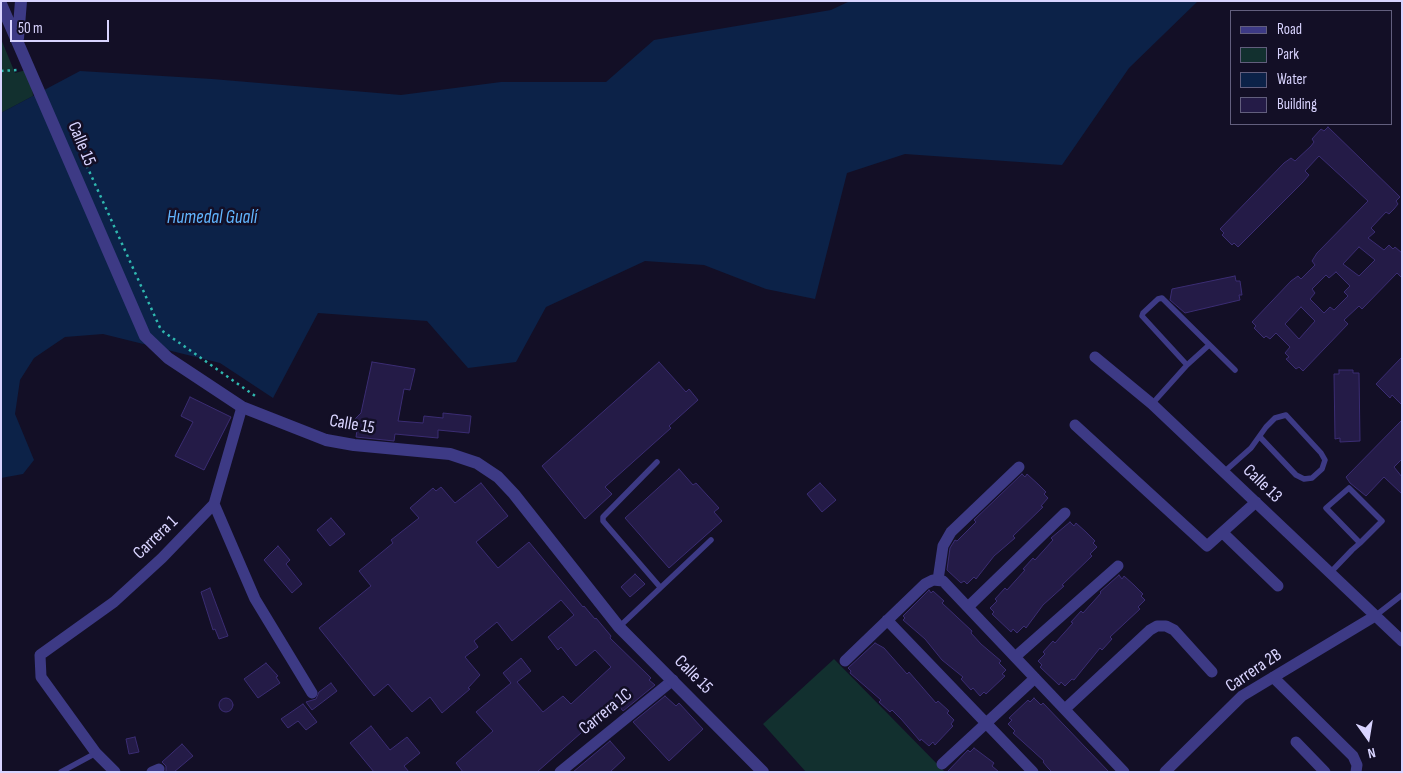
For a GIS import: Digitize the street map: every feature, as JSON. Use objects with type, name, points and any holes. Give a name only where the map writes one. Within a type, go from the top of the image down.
[{"type":"street","name":"Calle 15","points":[[19,46],[18,22],[21,1]]},
{"type":"street","name":"Calle 15","points":[[1,4],[144,336],[168,358],[242,408],[326,440],[354,445],[450,454],[477,463],[498,477],[514,494],[619,627],[673,680],[757,770]]},
{"type":"street","name":"Calle 13","points":[[1095,357],[1152,404],[1402,641]]},
{"type":"street","name":"Carrera 1","points":[[96,753],[41,677],[40,655],[114,602],[162,558],[214,504],[242,408]]},
{"type":"street","points":[[1075,424],[1208,546],[1256,502]]},
{"type":"street","points":[[938,580],[943,546],[951,532],[1019,467]]},
{"type":"street","points":[[214,504],[255,599],[312,693]]},
{"type":"street","points":[[968,607],[1065,513]]},
{"type":"street","points":[[1223,533],[1278,586]]},
{"type":"street","points":[[1015,657],[1118,566]]},
{"type":"street","points":[[845,661],[925,584],[938,580],[943,581],[1124,772]]},
{"type":"street","name":"Carrera 2B","points":[[1165,772],[1242,696],[1375,616]]},
{"type":"street","points":[[887,620],[1033,772]]},
{"type":"street","points":[[1065,709],[1150,630],[1157,626],[1166,626],[1174,630],[1212,672]]},
{"type":"street","points":[[1273,677],[1353,756],[1357,765],[1356,772]]},
{"type":"street","points":[[942,764],[1035,678]]},
{"type":"street","name":"Carrera 1C","points":[[560,772],[673,680]]},
{"type":"street","points":[[1296,742],[1325,772]]},
{"type":"street","points":[[96,753],[115,772]]},
{"type":"lane","points":[[1188,365],[1142,316],[1155,301],[1162,298],[1208,346],[1235,370]]},
{"type":"lane","points":[[1152,404],[1208,346]]},
{"type":"lane","points":[[1224,472],[1260,437],[1266,426],[1275,418],[1286,415],[1321,453],[1325,460],[1322,468],[1312,478],[1304,480],[1296,475],[1260,437]]},
{"type":"lane","points":[[657,462],[603,517],[603,520],[660,587]]},
{"type":"lane","points":[[1330,573],[1360,543],[1382,521],[1348,488],[1326,508],[1360,543]]},
{"type":"lane","points":[[619,627],[711,540]]},
{"type":"lane","points":[[1375,616],[1402,595]]},
{"type":"lane","points":[[61,772],[96,753]]},
{"type":"path","points":[[1,71],[21,69]]},
{"type":"path","points":[[75,139],[161,330],[263,402]]},
{"type":"green space","points":[[1,39],[15,73],[30,69],[33,96],[1,113]]},
{"type":"green space","points":[[834,659],[945,772],[806,772],[763,724]]},
{"type":"water","name":"Humedal Gualí","points":[[850,1],[1198,1],[1129,68],[1062,165],[905,154],[847,173],[815,299],[766,289],[704,265],[645,261],[546,307],[516,362],[468,368],[427,321],[318,313],[273,398],[220,363],[103,334],[65,337],[34,358],[20,380],[15,414],[34,460],[23,474],[1,478],[1,113],[80,71],[212,79],[401,95],[501,82],[606,82],[654,40],[831,10]]},
{"type":"building","points":[[1328,127],[1400,197],[1396,201],[1398,204],[1394,209],[1389,214],[1386,212],[1371,228],[1375,232],[1368,238],[1384,250],[1389,245],[1402,253],[1402,278],[1397,273],[1362,309],[1359,306],[1344,320],[1348,324],[1303,371],[1299,367],[1296,369],[1286,359],[1289,357],[1285,353],[1290,347],[1276,333],[1270,339],[1266,336],[1264,338],[1254,328],[1256,326],[1252,322],[1291,281],[1298,276],[1301,279],[1315,265],[1312,261],[1317,253],[1368,201],[1319,156],[1305,171],[1309,175],[1303,182],[1238,247],[1234,243],[1232,245],[1222,235],[1224,233],[1220,229],[1284,163],[1291,158],[1295,161],[1311,146],[1314,142],[1312,139],[1321,129],[1324,131]],"holes":[[[1359,247],[1375,260],[1359,276],[1343,264]],[[1336,272],[1350,286],[1344,292],[1348,296],[1334,310],[1330,307],[1324,313],[1310,299],[1315,293],[1312,289],[1326,275],[1329,278]],[[1301,307],[1315,321],[1299,339],[1285,324]]]},
{"type":"building","points":[[1235,276],[1236,281],[1240,281],[1242,295],[1239,295],[1240,300],[1185,313],[1170,300],[1172,289]]},
{"type":"building","points":[[1402,357],[1402,405],[1392,395],[1390,398],[1376,384]]},
{"type":"building","points":[[372,362],[415,369],[410,390],[404,389],[398,421],[423,423],[424,416],[443,418],[443,413],[471,416],[469,433],[438,430],[438,438],[395,434],[394,441],[356,437],[358,423],[352,422],[361,413]]},
{"type":"building","points":[[659,362],[686,392],[689,389],[698,400],[669,426],[671,428],[605,487],[612,494],[585,519],[542,466]]},
{"type":"building","points":[[1339,370],[1353,370],[1353,373],[1359,373],[1360,441],[1340,442],[1340,438],[1335,439],[1334,374],[1339,374]]},
{"type":"building","points":[[190,397],[231,417],[204,470],[175,456],[193,422],[181,416]]},
{"type":"building","points":[[1402,420],[1402,459],[1394,467],[1402,477],[1402,494],[1384,477],[1366,496],[1350,483],[1346,477]]},
{"type":"building","points":[[679,469],[693,485],[696,483],[719,508],[714,512],[722,521],[669,568],[625,518]]},
{"type":"building","points":[[1022,474],[1025,477],[1027,474],[1046,492],[1044,494],[1048,498],[1041,506],[1043,507],[1013,536],[1015,538],[994,556],[976,579],[974,577],[967,584],[964,581],[961,583],[947,570],[950,548],[955,540],[957,541],[976,522],[974,520]]},
{"type":"building","points":[[481,483],[508,516],[476,542],[498,568],[529,542],[583,607],[596,618],[611,636],[610,638],[651,678],[649,680],[655,685],[623,711],[619,706],[612,713],[608,709],[537,772],[463,772],[456,763],[493,731],[476,712],[511,683],[503,673],[521,658],[531,671],[517,682],[543,712],[563,696],[571,704],[611,667],[595,650],[576,666],[561,647],[558,650],[548,637],[574,615],[561,600],[512,641],[497,622],[474,641],[478,647],[465,657],[480,675],[468,688],[470,689],[442,713],[430,697],[412,712],[388,684],[374,696],[319,628],[371,586],[359,571],[393,543],[391,540],[419,518],[410,508],[433,488],[436,491],[441,487],[455,503]]},
{"type":"building","points":[[820,483],[836,500],[822,512],[807,494]]},
{"type":"building","points":[[331,518],[345,534],[330,546],[317,530]]},
{"type":"building","points":[[1070,522],[1074,526],[1076,523],[1086,532],[1095,541],[1093,543],[1097,547],[1090,554],[1092,556],[1043,605],[1026,628],[1024,626],[1017,633],[1013,629],[1011,632],[992,614],[994,612],[990,608],[1005,588],[1007,590],[1033,558],[1035,560],[1053,540],[1051,538]]},
{"type":"building","points":[[278,546],[290,560],[286,564],[302,584],[292,593],[264,560]]},
{"type":"building","points":[[635,574],[645,584],[630,597],[621,587]]},
{"type":"building","points":[[1119,575],[1122,579],[1124,576],[1134,585],[1143,594],[1141,596],[1145,600],[1138,607],[1140,609],[1110,637],[1112,639],[1102,650],[1100,648],[1074,680],[1072,679],[1065,686],[1061,682],[1059,685],[1040,667],[1042,665],[1038,661],[1045,654],[1043,652],[1053,641],[1055,643],[1081,611],[1083,613],[1100,592]]},
{"type":"building","points":[[210,588],[228,636],[219,639],[215,629],[213,630],[201,592]]},
{"type":"building","points":[[929,590],[931,593],[933,591],[944,601],[942,603],[972,631],[971,633],[981,644],[1001,661],[999,663],[1006,670],[1002,674],[1005,676],[986,694],[984,692],[980,696],[973,688],[971,690],[961,679],[963,677],[942,660],[925,639],[903,620],[905,618],[903,616]]},
{"type":"building","points":[[875,643],[884,648],[907,674],[909,672],[936,703],[938,701],[949,711],[947,713],[954,720],[951,724],[953,726],[935,745],[933,742],[929,746],[921,739],[920,741],[892,710],[890,712],[879,702],[881,700],[850,673],[851,671],[848,668]]},
{"type":"building","points":[[266,663],[278,676],[276,677],[280,683],[258,698],[244,679]]},
{"type":"building","points":[[331,683],[337,691],[312,710],[306,702],[316,699],[319,692]]},
{"type":"building","points":[[665,696],[676,706],[679,703],[703,729],[669,761],[633,722]]},
{"type":"building","points":[[223,698],[229,698],[233,705],[229,712],[223,712],[219,708],[219,702]]},
{"type":"building","points":[[1034,698],[1041,705],[1043,703],[1109,772],[1052,772],[1044,761],[1013,733],[1015,731],[1008,724],[1012,720],[1009,718],[1028,700],[1030,702]]},
{"type":"building","points":[[303,704],[317,722],[306,730],[298,721],[288,728],[281,719]]},
{"type":"building","points":[[371,726],[390,750],[407,737],[420,753],[404,766],[409,772],[374,772],[350,743]]},
{"type":"building","points":[[135,737],[139,752],[129,754],[126,739]]},
{"type":"building","points":[[610,741],[625,758],[610,772],[573,772]]},
{"type":"building","points":[[182,744],[193,756],[174,772],[166,772],[166,766],[162,762]]},
{"type":"building","points":[[974,748],[994,763],[992,766],[999,772],[947,772],[968,750],[970,752]]}]
